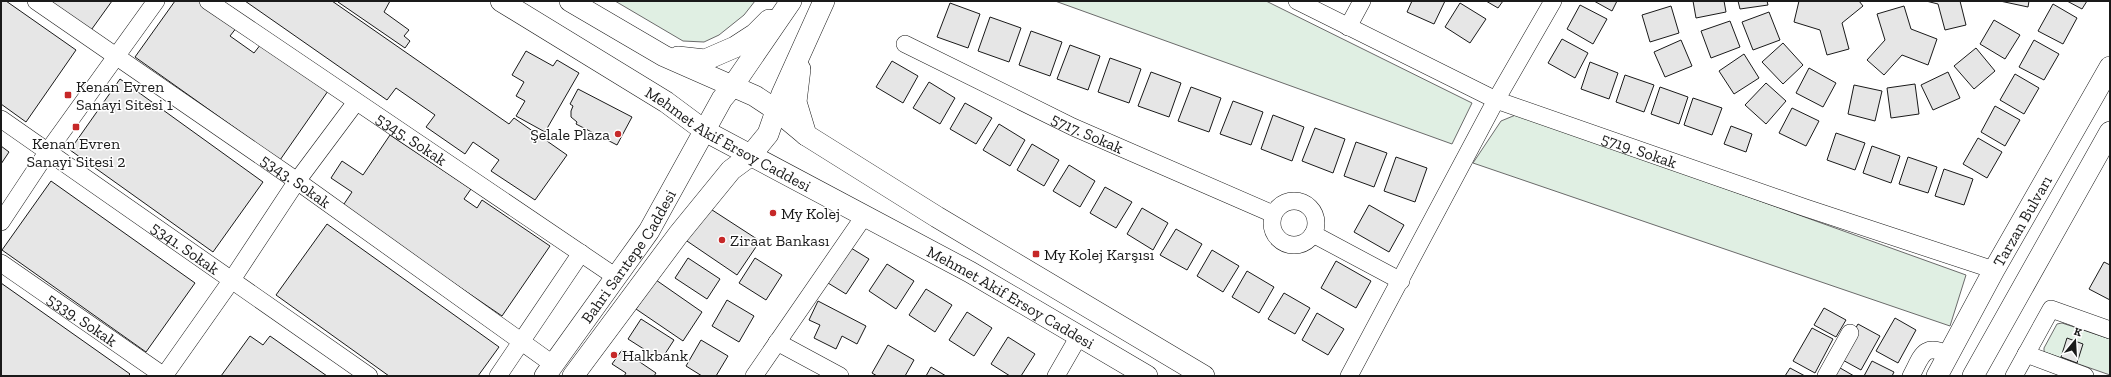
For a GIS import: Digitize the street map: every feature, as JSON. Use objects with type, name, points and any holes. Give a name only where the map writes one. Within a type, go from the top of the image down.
[{"type":"main road","name":"Mehmet Akif Ersoy Caddesi","points":[[501,1],[666,102],[705,132],[865,215],[970,272],[1147,376]]},
{"type":"main road","name":"Mehmet Akif Ersoy Caddesi","points":[[570,1],[664,56],[755,96],[776,110],[806,135],[943,221],[1204,376]]},
{"type":"main road","points":[[664,56],[705,60],[735,47],[755,34],[788,1]]},
{"type":"main road","name":"Bahri Sarıtepe Caddesi","points":[[550,370],[663,209],[719,104],[791,1]]},
{"type":"main road","points":[[806,135],[796,102],[799,73],[807,40],[824,1]]},
{"type":"main road","name":"Bahri Sarıtepe Caddesi","points":[[573,376],[678,235],[731,170],[750,156],[768,134],[776,110],[807,40]]},
{"type":"main road","name":"Tarzan Bulvarı","points":[[1937,376],[1994,270],[2110,67]]},
{"type":"main road","name":"Tarzan Bulvarı","points":[[1973,376],[2110,132]]},
{"type":"street","name":"5343. Sokak","points":[[36,1],[297,182],[522,342],[550,370]]},
{"type":"street","points":[[1,222],[115,56],[156,1]]},
{"type":"street","name":"5345. Sokak","points":[[208,1],[616,277]]},
{"type":"street","name":"5719. Sokak","points":[[1297,1],[1496,100],[1806,208],[1994,270]]},
{"type":"street","points":[[1348,27],[1362,1]]},
{"type":"street","points":[[1349,376],[1401,281],[1496,100],[1553,1]]},
{"type":"street","name":"5717. Sokak","points":[[905,44],[1073,127],[1273,214]]},
{"type":"street","points":[[164,376],[231,281],[297,182],[356,102]]},
{"type":"street","name":"5341. Sokak","points":[[1,119],[369,376]]},
{"type":"street","points":[[1296,201],[1302,203],[1313,212],[1316,219],[1313,234],[1302,244],[1287,244],[1275,234],[1272,228],[1273,214],[1282,204],[1296,201]]},
{"type":"street","points":[[754,376],[865,215]]},
{"type":"street","points":[[1313,234],[1401,281]]},
{"type":"street","points":[[498,376],[581,253]]},
{"type":"street","name":"5339. Sokak","points":[[1,263],[164,376]]},
{"type":"street","points":[[2014,376],[2051,309],[2110,330]]},
{"type":"street","points":[[1826,376],[1850,333]]},
{"type":"street","points":[[1056,376],[1079,336]]},
{"type":"street","points":[[777,342],[840,376]]},
{"type":"street","points":[[1911,376],[1923,354],[1929,350],[1937,349],[1949,355]]},
{"type":"street","points":[[2026,354],[2084,376]]},
{"type":"green space","points":[[615,1],[755,1],[744,15],[719,35],[704,42],[683,41]]},
{"type":"green space","points":[[1055,1],[1266,1],[1472,103],[1452,144]]},
{"type":"green space","points":[[1518,114],[1966,275],[1950,326],[1473,163],[1501,121]]},
{"type":"green space","points":[[2062,323],[2110,339],[2110,375],[2044,352],[2044,348],[2057,324]]},
{"type":"building","points":[[1,1],[6,1],[76,50],[26,122],[1,104]]},
{"type":"building","points":[[44,1],[112,1],[89,33]]},
{"type":"building","points":[[175,1],[200,1],[237,27],[230,36],[254,53],[261,44],[328,91],[280,160],[135,57]]},
{"type":"building","points":[[245,1],[332,1],[509,124],[514,118],[567,155],[535,200],[491,171],[499,160],[473,142],[465,154],[426,127],[435,115],[396,88],[387,100]]},
{"type":"building","points":[[390,1],[384,12],[409,30],[404,36],[410,41],[405,48],[338,2]]},
{"type":"building","points":[[1412,1],[1445,1],[1434,24],[1407,12]]},
{"type":"building","points":[[1486,1],[1503,1],[1498,8]]},
{"type":"building","points":[[1594,1],[1617,1],[1612,11]]},
{"type":"building","points":[[1693,1],[1724,1],[1726,12],[1696,18]]},
{"type":"building","points":[[1738,1],[1767,1],[1768,5],[1740,9]]},
{"type":"building","points":[[1799,1],[1859,1],[1863,6],[1842,23],[1849,49],[1827,55],[1820,30],[1794,22]]},
{"type":"building","points":[[1926,1],[1960,1],[1966,25],[1945,30],[1938,4]]},
{"type":"building","points":[[2000,1],[2029,1],[2028,7]]},
{"type":"building","points":[[2067,1],[2087,1],[2082,9]]},
{"type":"building","points":[[950,3],[980,14],[968,48],[937,37]]},
{"type":"building","points":[[1460,3],[1486,19],[1470,43],[1445,27]]},
{"type":"building","points":[[2053,4],[2077,18],[2063,44],[2038,31]]},
{"type":"building","points":[[1580,5],[1607,19],[1593,44],[1567,29]]},
{"type":"building","points":[[1671,6],[1679,33],[1650,42],[1642,15]]},
{"type":"building","points":[[1904,6],[1911,29],[1937,39],[1928,65],[1902,55],[1884,75],[1867,60],[1885,40],[1877,14]]},
{"type":"building","points":[[1769,12],[1780,40],[1753,50],[1742,22]]},
{"type":"building","points":[[990,17],[1021,28],[1009,62],[978,51]]},
{"type":"building","points":[[1994,20],[2020,35],[2005,59],[1980,44]]},
{"type":"building","points":[[1730,21],[1740,47],[1711,58],[1701,31]]},
{"type":"building","points":[[1031,31],[1062,42],[1050,76],[1019,65]]},
{"type":"building","points":[[1562,39],[1588,53],[1575,78],[1548,63]]},
{"type":"building","points":[[1681,40],[1692,66],[1665,77],[1654,52]]},
{"type":"building","points":[[2034,40],[2059,54],[2044,80],[2019,67]]},
{"type":"building","points":[[1783,43],[1803,65],[1783,84],[1762,62]]},
{"type":"building","points":[[1070,45],[1100,56],[1088,90],[1057,79]]},
{"type":"building","points":[[1976,48],[1995,71],[1974,89],[1954,66]]},
{"type":"building","points":[[526,51],[553,66],[557,60],[579,73],[545,132],[516,116],[525,101],[516,96],[524,82],[512,75]]},
{"type":"building","points":[[1744,54],[1759,78],[1734,94],[1719,71]]},
{"type":"building","points":[[1110,58],[1141,69],[1129,103],[1098,92]]},
{"type":"building","points":[[892,61],[918,76],[903,103],[876,87]]},
{"type":"building","points":[[1590,62],[1618,73],[1609,99],[1581,89]]},
{"type":"building","points":[[1809,68],[1836,83],[1823,107],[1796,93]]},
{"type":"building","points":[[1151,72],[1181,83],[1169,117],[1138,106]]},
{"type":"building","points":[[1948,72],[1960,98],[1933,110],[1921,85]]},
{"type":"building","points":[[2015,74],[2039,88],[2024,114],[2000,100]]},
{"type":"building","points":[[1625,75],[1654,85],[1644,112],[1616,102]]},
{"type":"building","points":[[120,79],[263,182],[213,252],[70,150]]},
{"type":"building","points":[[929,82],[955,98],[940,124],[913,108]]},
{"type":"building","points":[[1766,83],[1786,101],[1766,124],[1745,105]]},
{"type":"building","points":[[1915,84],[1919,114],[1891,118],[1887,88]]},
{"type":"building","points":[[1854,85],[1882,91],[1875,121],[1848,114]]},
{"type":"building","points":[[1191,87],[1221,98],[1209,132],[1178,121]]},
{"type":"building","points":[[1660,87],[1688,97],[1679,124],[1651,114]]},
{"type":"building","points":[[578,89],[632,117],[617,145],[576,124],[577,122],[571,117],[573,106],[570,104]]},
{"type":"building","points":[[1693,98],[1722,108],[1712,135],[1684,125]]},
{"type":"building","points":[[1233,101],[1263,112],[1251,145],[1220,134]]},
{"type":"building","points":[[965,103],[992,118],[976,144],[950,129]]},
{"type":"building","points":[[1995,106],[2020,120],[2005,146],[1981,132]]},
{"type":"building","points":[[1792,108],[1819,121],[1806,146],[1779,133]]},
{"type":"building","points":[[1273,115],[1304,127],[1292,161],[1261,149]]},
{"type":"building","points":[[999,124],[1025,140],[1010,166],[983,150]]},
{"type":"building","points":[[1731,126],[1752,134],[1746,152],[1724,144]]},
{"type":"building","points":[[1315,128],[1345,139],[1333,173],[1302,161]]},
{"type":"building","points":[[1836,133],[1865,143],[1855,170],[1827,160]]},
{"type":"building","points":[[390,135],[471,189],[464,199],[477,208],[482,200],[550,246],[502,316],[342,207],[352,192],[331,178],[342,161],[363,175]]},
{"type":"building","points":[[1978,138],[2002,152],[1987,178],[1963,164]]},
{"type":"building","points":[[1356,142],[1387,153],[1374,187],[1344,176]]},
{"type":"building","points":[[1032,144],[1059,160],[1044,186],[1017,170]]},
{"type":"building","points":[[1,146],[9,152],[1,164]]},
{"type":"building","points":[[1872,146],[1900,156],[1891,183],[1863,173]]},
{"type":"building","points":[[1396,157],[1427,168],[1415,202],[1384,191]]},
{"type":"building","points":[[1908,157],[1937,167],[1928,193],[1899,184]]},
{"type":"building","points":[[1069,165],[1095,181],[1080,207],[1053,191]]},
{"type":"building","points":[[1944,169],[1973,179],[1964,205],[1935,196]]},
{"type":"building","points":[[51,181],[195,283],[146,352],[2,250]]},
{"type":"building","points":[[1105,187],[1132,202],[1116,228],[1090,213]]},
{"type":"building","points":[[1369,205],[1404,225],[1389,252],[1354,232]]},
{"type":"building","name":"Ziraat Bankası","points":[[706,206],[760,241],[737,275],[684,239]]},
{"type":"building","points":[[1142,208],[1168,223],[1153,250],[1127,234]]},
{"type":"building","points":[[327,224],[499,347],[478,376],[389,376],[276,295]]},
{"type":"building","points":[[1176,229],[1202,244],[1187,270],[1160,255]]},
{"type":"building","points":[[851,248],[869,259],[846,294],[828,283]]},
{"type":"building","points":[[1212,250],[1239,266],[1223,292],[1197,276]]},
{"type":"building","points":[[688,258],[720,279],[707,299],[675,278]]},
{"type":"building","points":[[755,258],[782,275],[766,300],[739,283]]},
{"type":"building","points":[[1336,261],[1371,281],[1356,308],[1321,288]]},
{"type":"building","points":[[2104,262],[2110,265],[2110,300],[2089,289]]},
{"type":"building","points":[[887,264],[914,281],[896,309],[869,291]]},
{"type":"building","points":[[1247,271],[1274,287],[1259,313],[1232,297]]},
{"type":"building","points":[[656,280],[702,312],[683,341],[636,309]]},
{"type":"building","points":[[1,283],[130,374],[128,376],[1,376]]},
{"type":"building","points":[[926,289],[952,305],[935,332],[909,315]]},
{"type":"building","points":[[1284,293],[1310,308],[1295,334],[1268,319]]},
{"type":"building","points":[[727,300],[754,316],[739,342],[712,326]]},
{"type":"building","points":[[818,301],[866,326],[857,344],[842,336],[836,349],[814,338],[820,325],[809,320]]},
{"type":"building","points":[[1824,308],[1846,320],[1836,337],[1814,325]]},
{"type":"building","points":[[967,312],[992,328],[974,356],[949,340]]},
{"type":"building","points":[[1317,313],[1344,329],[1328,355],[1302,340]]},
{"type":"building","points":[[1895,318],[1916,330],[1898,363],[1876,351]]},
{"type":"building","points":[[641,319],[674,340],[661,360],[628,339]]},
{"type":"building","points":[[1858,324],[1880,336],[1861,370],[1839,358]]},
{"type":"building","points":[[1812,328],[1833,339],[1815,373],[1793,361]]},
{"type":"building","points":[[250,336],[263,345],[270,336],[327,376],[221,376]]},
{"type":"building","points":[[1008,337],[1035,354],[1021,376],[1010,376],[991,364]]},
{"type":"building","points":[[2067,338],[2083,344],[2077,363],[2061,357]]},
{"type":"building","points":[[701,340],[728,356],[716,376],[702,376],[686,366]]},
{"type":"building","points":[[888,345],[914,360],[905,376],[877,376],[872,373]]},
{"type":"building","points":[[622,350],[656,373],[654,376],[624,376],[626,373],[612,364]]},
{"type":"building","points":[[1872,361],[1894,372],[1892,376],[1864,376]]},
{"type":"building","points":[[1835,365],[1854,376],[1829,376]]},
{"type":"building","points":[[931,367],[946,376],[926,376]]},
{"type":"building","points":[[1790,368],[1805,376],[1785,376]]},
{"type":"place","name":"Kenan Evren Sanayi Sitesi 1","points":[[68,95]]},
{"type":"place","name":"Kenan Evren Sanayi Sitesi 2","points":[[76,127]]},
{"type":"place","name":"Şelale Plaza","points":[[618,134]]},
{"type":"place","name":"My Kolej","points":[[773,213]]},
{"type":"place","name":"Ziraat Bankası","points":[[722,240]]},
{"type":"place","name":"My Kolej Karşısı","points":[[1036,254]]},
{"type":"place","name":"Halkbank","points":[[614,355]]}]
